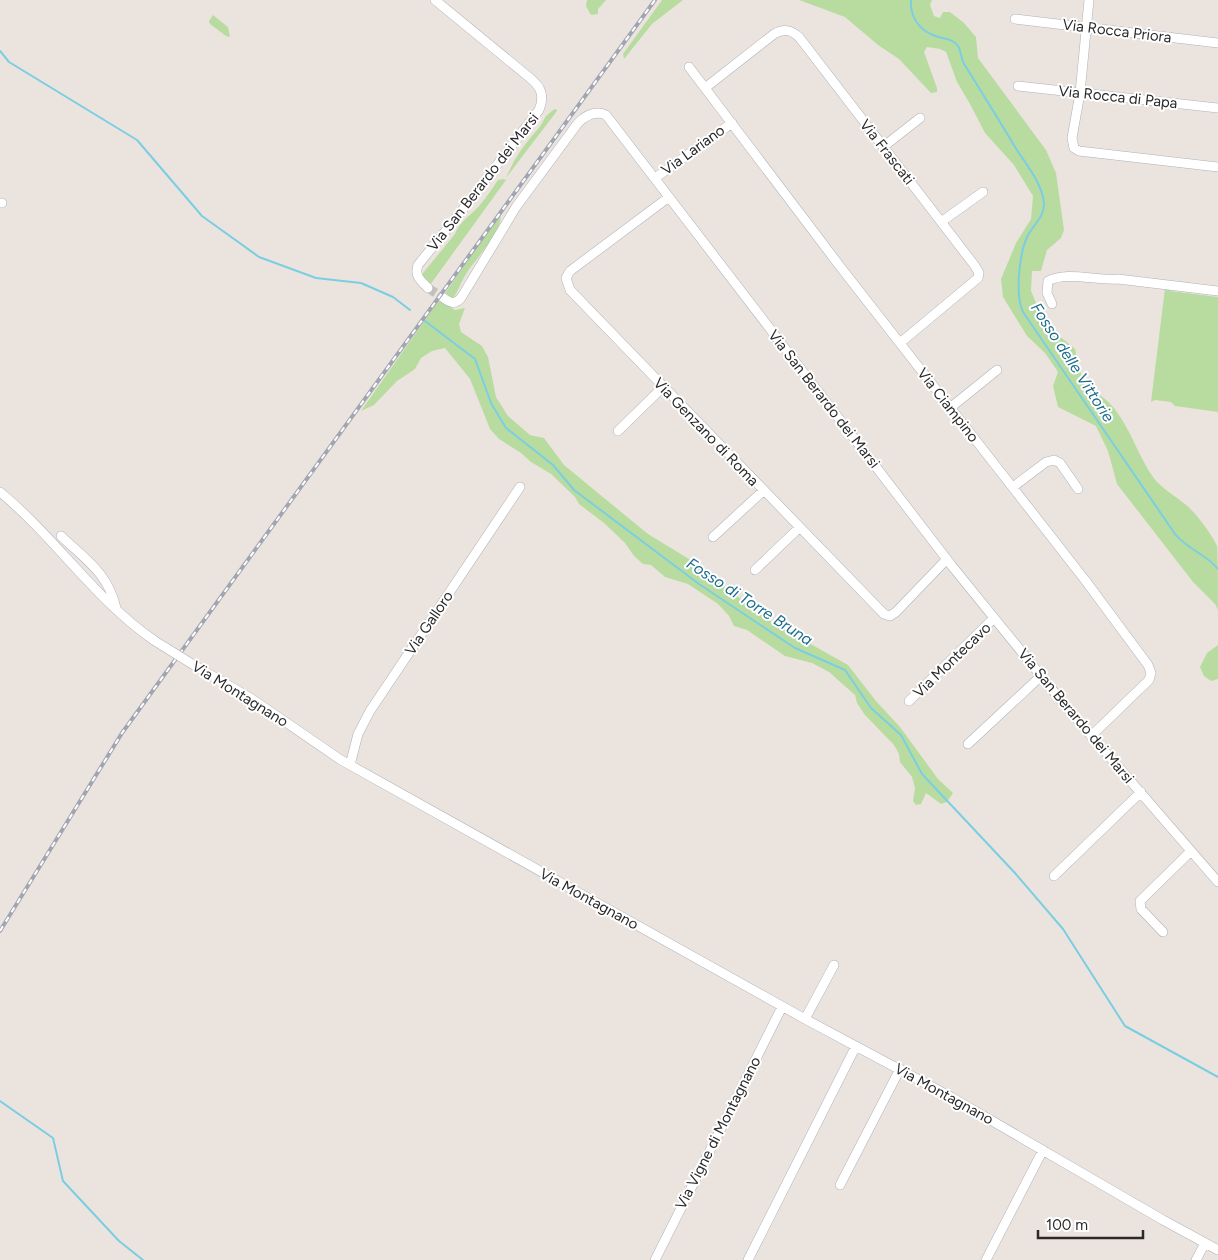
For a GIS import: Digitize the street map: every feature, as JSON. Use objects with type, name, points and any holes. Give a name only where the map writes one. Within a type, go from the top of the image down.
[{"type":"street","name":"Via San Berardo dei Marsi","points":[[428,288],[418,277],[416,271],[418,265],[539,110],[542,98],[540,89],[530,78],[435,0]]},
{"type":"street","points":[[1089,0],[1080,93],[1072,138],[1073,147],[1077,151],[1218,167]]},
{"type":"street","name":"Via Rocca Priora","points":[[1015,20],[1218,43]]},
{"type":"street","name":"Via Frascati","points":[[705,88],[774,34],[783,30],[792,32],[798,37],[941,222],[976,268],[978,278],[900,343]]},
{"type":"street","name":"Via Ciampino","points":[[689,68],[950,408],[1085,580],[1151,670],[1148,682],[1091,736]]},
{"type":"street","name":"Via Rocca di Papa","points":[[1018,86],[1218,108]]},
{"type":"street","name":"Via San Berardo dei Marsi","points":[[442,298],[452,303],[461,298],[516,206],[575,125],[585,116],[597,112],[608,117],[994,618],[1091,736],[1218,882]]},
{"type":"street","points":[[883,147],[920,118]]},
{"type":"street","name":"Via Lariano","points":[[654,178],[732,123]]},
{"type":"street","points":[[941,222],[983,192]]},
{"type":"street","name":"Via Genzano di Roma","points":[[669,197],[570,270],[566,278],[573,294],[882,613],[887,616],[892,615],[900,609],[947,559]]},
{"type":"street","points":[[1052,304],[1047,293],[1048,281],[1062,277],[1118,279],[1218,291]]},
{"type":"street","points":[[950,408],[998,370]]},
{"type":"street","points":[[618,430],[662,387]]},
{"type":"street","points":[[1012,487],[1046,462],[1054,460],[1060,462],[1078,489]]},
{"type":"street","name":"Via Galloro","points":[[350,765],[358,734],[368,714],[520,486]]},
{"type":"street","points":[[713,538],[763,490]]},
{"type":"street","name":"Via Montagnano","points":[[0,492],[27,516],[117,611],[154,641],[258,704],[322,748],[782,1007],[951,1097],[1218,1250]]},
{"type":"street","points":[[755,570],[799,528]]},
{"type":"street","points":[[61,536],[102,575],[111,590],[117,611]]},
{"type":"street","name":"Via Montecavo","points":[[909,701],[994,618]]},
{"type":"street","points":[[968,744],[1042,676]]},
{"type":"street","points":[[1054,876],[1141,792]]},
{"type":"street","points":[[1163,932],[1141,909],[1140,901],[1191,851]]},
{"type":"street","points":[[805,1019],[834,965]]},
{"type":"street","name":"Via Vigne di Montagnano","points":[[655,1260],[782,1007]]},
{"type":"street","points":[[748,1260],[856,1046]]},
{"type":"street","points":[[840,1185],[900,1069]]},
{"type":"street","points":[[986,1260],[1043,1150]]},
{"type":"street","points":[[1196,1260],[1205,1243]]},
{"type":"green space","points":[[587,0],[606,0],[598,9],[598,14],[591,15],[586,6]]},
{"type":"green space","points":[[662,0],[683,0],[652,24],[624,59],[623,54]]},
{"type":"green space","points":[[799,0],[932,0],[930,5],[934,16],[940,18],[943,12],[950,12],[964,23],[976,37],[978,58],[1046,150],[1056,173],[1064,230],[1061,238],[1047,250],[1041,271],[1032,271],[1031,291],[1045,324],[1075,349],[1086,388],[1099,394],[1110,403],[1126,426],[1153,477],[1194,513],[1217,546],[1218,610],[1215,604],[1193,582],[1117,484],[1108,451],[1096,426],[1058,407],[1053,386],[1058,372],[1045,353],[1027,336],[1003,297],[1001,279],[1016,243],[1031,219],[1033,196],[1014,165],[985,133],[957,82],[946,52],[927,47],[924,52],[937,88],[937,92],[931,93],[899,59],[878,45],[845,17]]},
{"type":"green space","points":[[213,15],[228,27],[230,37],[210,24],[209,21]]},
{"type":"green space","points":[[555,109],[557,111],[506,178],[524,146],[546,117]]},
{"type":"green space","points":[[498,180],[506,180],[430,285],[421,276],[423,273],[462,223],[482,203]]},
{"type":"green space","points":[[500,214],[499,226],[495,234],[468,272],[453,299],[444,295]]},
{"type":"green space","points":[[1165,288],[1170,288],[1170,291],[1218,297],[1218,412],[1175,406],[1171,402],[1155,400],[1151,402]]},
{"type":"green space","points":[[439,300],[455,310],[465,308],[459,324],[461,332],[482,346],[488,357],[496,397],[508,416],[530,435],[544,438],[564,465],[648,534],[689,559],[770,621],[848,665],[876,701],[900,727],[938,779],[953,793],[947,802],[941,804],[926,793],[921,804],[916,805],[913,801],[915,788],[912,777],[900,762],[899,754],[894,745],[865,715],[857,703],[855,695],[829,672],[812,663],[785,656],[747,630],[734,626],[729,616],[718,604],[688,584],[665,577],[651,565],[643,564],[634,556],[625,543],[604,523],[579,504],[575,497],[551,474],[499,439],[490,429],[470,379],[445,348],[432,351],[421,358],[415,369],[397,381],[374,405],[361,411]]},
{"type":"green space","points":[[1218,645],[1218,679],[1211,681],[1204,676],[1200,667],[1207,653]]},
{"type":"waterway","name":"Fosso delle Vittorie","points":[[911,0],[912,11],[919,26],[936,36],[956,43],[963,62],[1033,174],[1043,196],[1042,214],[1027,237],[1020,264],[1019,296],[1023,312],[1175,534],[1218,569]]},
{"type":"waterway","name":"Fosso di Torre Bruna","points":[[0,51],[9,62],[137,140],[202,216],[259,257],[316,278],[361,283],[393,297],[410,310]]},
{"type":"waterway","name":"Fosso di Torre Bruna","points":[[425,321],[475,359],[491,403],[506,428],[553,465],[574,490],[699,584],[795,648],[845,670],[871,708],[901,735],[922,774],[1015,873],[1063,929],[1125,1026],[1218,1077]]},
{"type":"waterway","points":[[0,1101],[53,1138],[63,1181],[119,1241],[143,1260]]},
{"type":"tunnel","points":[[428,288],[442,297]]},
{"type":"railway","points":[[0,931],[122,733],[655,0]]}]
